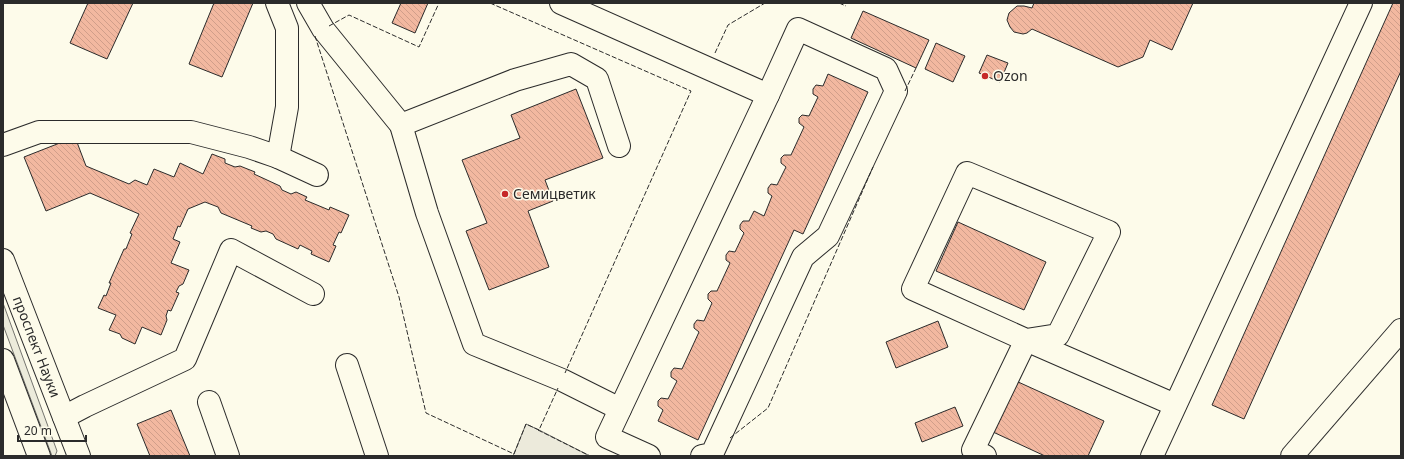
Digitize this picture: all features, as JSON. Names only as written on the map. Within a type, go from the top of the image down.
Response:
[{"type":"main road","points":[[277,3],[287,28],[287,107],[278,157]]},
{"type":"main road","points":[[308,3],[323,29],[401,125],[426,214],[474,344],[562,380],[620,409]]},
{"type":"main road","points":[[561,3],[768,95]]},
{"type":"main road","points":[[1152,456],[1361,3]]},
{"type":"main road","points":[[649,456],[607,437],[798,29],[886,69],[896,91],[828,236],[803,257],[712,454],[702,456]]},
{"type":"main road","points":[[401,125],[515,80],[571,64],[597,79],[619,146]]},
{"type":"main road","points":[[3,145],[39,132],[191,132],[249,147],[278,157],[317,175]]},
{"type":"main road","points":[[1026,340],[1058,335],[1108,232],[967,174],[913,288],[1026,340],[1175,405]]},
{"type":"main road","points":[[64,418],[85,406],[185,359],[231,250],[313,294]]},
{"type":"main road","name":"проспект Науки","points":[[3,260],[79,456]]},
{"type":"main road","points":[[1292,456],[1401,330]]},
{"type":"main road","points":[[985,456],[972,450],[1026,340]]},
{"type":"main road","points":[[3,360],[39,456]]},
{"type":"main road","points":[[347,366],[377,456]]},
{"type":"main road","points":[[209,402],[228,456]]},
{"type":"shaded area","points":[[3,303],[57,451],[55,456],[52,456],[3,325]]},
{"type":"shaded area","points":[[526,424],[539,430],[590,456],[513,456]]},
{"type":"building","points":[[88,3],[133,3],[107,59],[70,43]]},
{"type":"building","points":[[214,3],[253,3],[222,77],[189,64]]},
{"type":"building","points":[[401,3],[428,3],[415,33],[392,23]]},
{"type":"building","points":[[1034,3],[1193,3],[1172,50],[1150,40],[1143,57],[1118,67],[1032,29],[1023,34],[1014,32],[1007,20],[1009,13],[1017,6],[1032,8]]},
{"type":"building","points":[[1393,3],[1401,3],[1401,71],[1244,419],[1212,405]]},
{"type":"building","points":[[863,11],[929,40],[916,68],[851,38]]},
{"type":"building","points":[[936,43],[965,56],[953,82],[925,69]]},
{"type":"building","points":[[987,55],[1008,63],[1000,82],[979,73]]},
{"type":"building","points":[[828,74],[868,92],[803,234],[794,230],[698,440],[658,421],[663,410],[658,406],[658,401],[661,398],[668,399],[677,381],[671,377],[671,372],[674,368],[682,369],[699,332],[694,328],[694,324],[697,320],[704,321],[712,303],[708,299],[708,294],[711,291],[717,291],[730,263],[726,260],[726,255],[729,251],[735,252],[744,233],[740,229],[740,225],[743,221],[749,221],[754,211],[764,216],[772,196],[768,193],[768,188],[771,184],[777,185],[786,167],[781,163],[781,158],[784,155],[791,155],[804,127],[799,123],[799,118],[802,115],[809,116],[818,97],[813,94],[813,89],[816,85],[823,86]]},
{"type":"building","points":[[576,89],[603,158],[545,180],[553,201],[528,211],[549,267],[489,290],[466,231],[487,223],[462,160],[520,138],[511,115]]},
{"type":"building","points":[[75,137],[86,166],[129,184],[135,180],[147,185],[154,169],[174,177],[180,163],[203,174],[212,154],[225,159],[225,163],[235,167],[240,166],[255,172],[254,174],[280,186],[282,190],[291,194],[296,192],[307,197],[305,200],[329,210],[330,207],[349,215],[341,233],[339,232],[333,245],[336,246],[329,262],[311,254],[312,251],[300,245],[298,249],[276,239],[273,234],[266,231],[261,232],[251,228],[252,226],[221,213],[218,207],[205,202],[188,209],[180,227],[178,226],[173,239],[180,242],[171,263],[189,270],[183,284],[179,286],[176,292],[179,293],[171,311],[168,310],[166,316],[167,320],[161,335],[142,327],[135,344],[122,338],[120,334],[109,330],[116,315],[98,308],[104,295],[106,296],[111,283],[109,283],[124,249],[126,249],[132,234],[130,233],[139,214],[90,193],[46,211],[24,157]]},
{"type":"building","points":[[958,222],[1046,262],[1024,310],[936,271]]},
{"type":"building","points":[[938,321],[948,347],[896,368],[886,342]]},
{"type":"building","points":[[1016,381],[1104,421],[1088,456],[1045,456],[993,432]]},
{"type":"building","points":[[955,407],[963,426],[922,442],[915,423]]},
{"type":"building","points":[[171,410],[190,456],[150,456],[137,424]]},
{"type":"fence","points":[[329,26],[349,15],[419,47],[439,3]]},
{"type":"fence","points":[[490,3],[691,91],[565,373]]},
{"type":"fence","points":[[715,53],[728,25],[765,3]]},
{"type":"fence","points":[[839,3],[846,6]]},
{"type":"fence","points":[[315,36],[399,297],[426,413],[514,454],[526,424],[539,430],[558,388]]},
{"type":"fence","points":[[905,91],[916,68]]},
{"type":"fence","points":[[730,438],[768,408],[873,167]]},
{"type":"fence","points":[[538,430],[590,456]]},
{"type":"place","name":"Ozon","points":[[985,76]]},
{"type":"place","name":"Семицветик","points":[[505,194]]}]
